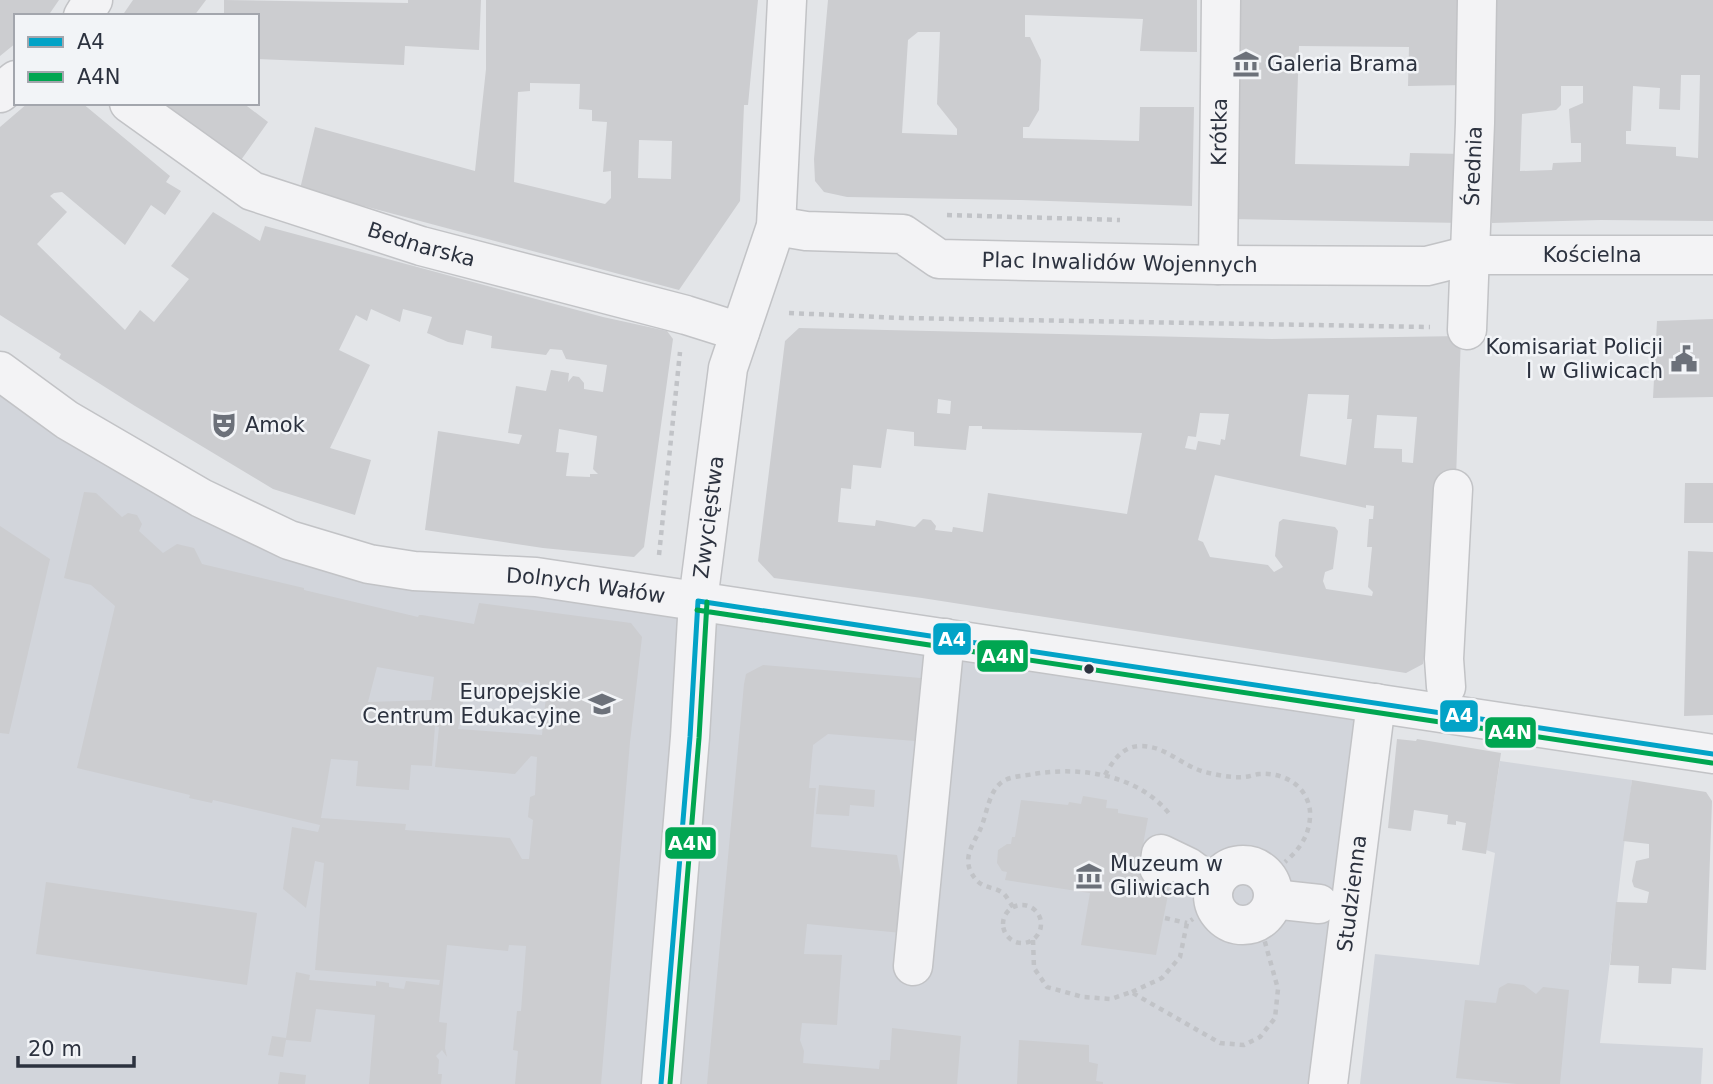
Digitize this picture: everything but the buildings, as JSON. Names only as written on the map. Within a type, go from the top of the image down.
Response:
[{"type":"street","name":"Zwycięstwa","points":[[661,1084],[690,737],[698,601],[728,368],[776,226],[787,0]]},
{"type":"street","name":"Krótka","points":[[1218,265],[1221,0]]},
{"type":"street","name":"Średnia","points":[[1467,330],[1475,123],[1476,0]]},
{"type":"street","points":[[0,93],[14,82]]},
{"type":"street","name":"Bednarska","points":[[131,105],[252,191],[421,246],[686,315],[740,332]]},
{"type":"street","name":"Plac Inwalidów Wojennych","points":[[776,226],[806,231],[903,234],[939,259],[1427,266],[1471,255]]},
{"type":"street","name":"Kościelna","points":[[1471,255],[1713,255]]},
{"type":"street","name":"Dolnych Wałów","points":[[0,371],[67,420],[201,498],[289,540],[380,566],[414,571],[536,577],[1713,754]]},
{"type":"street","points":[[1446,687],[1444,659],[1453,489]]},
{"type":"street","points":[[912,966],[945,638]]},
{"type":"street","name":"Studzienna","points":[[1328,1084],[1376,703]]},
{"type":"street","points":[[1265,897],[1246,926],[1235,925],[1226,921],[1192,890],[1225,870],[1244,865],[1265,897],[1319,904]]},
{"type":"path","points":[[936,215],[1125,220]]},
{"type":"path","points":[[781,315],[795,312],[902,318],[1467,330]]},
{"type":"path","points":[[659,556],[681,346]]},
{"type":"path","points":[[1105,775],[1120,753],[1139,746],[1161,750],[1199,770],[1215,775],[1241,778],[1260,774],[1279,776],[1295,782],[1309,807],[1310,822],[1307,834],[1298,851],[1280,867],[1265,897],[1278,989],[1275,1018],[1260,1037],[1244,1045],[1220,1043],[1131,992]]},
{"type":"path","points":[[1013,907],[1003,892],[983,887],[969,869],[970,847],[981,829],[996,789],[1003,781],[1050,772],[1074,771],[1105,775],[1139,789],[1160,802],[1172,817],[1182,841],[1192,890],[1180,957],[1162,978],[1111,999],[1083,997],[1047,987],[1034,968],[1033,940]]},
{"type":"path","points":[[1165,918],[1192,890]]},
{"type":"path","points":[[1026,905],[1040,917],[1041,929],[1033,940],[1027,943],[1014,942],[1002,928],[1004,915],[1013,907],[1026,905]]},
{"type":"shaded area","points":[[0,378],[333,568],[648,607],[1368,713],[1324,1084],[0,1084]]},
{"type":"shaded area","points":[[1500,761],[1632,780],[1600,1043],[1703,1048],[1701,1084],[1360,1084],[1375,954],[1479,965],[1495,853],[1486,850]]},
{"type":"transit line","name":"A4","points":[[698,601],[1713,754]]},
{"type":"transit line","name":"A4","points":[[661,1084],[690,737],[698,601]]},
{"type":"transit line","name":"A4N","points":[[670,1084],[699,738],[707,602]]},
{"type":"transit line","name":"A4N","points":[[697,610],[1712,763]]},
{"type":"place","name":"Galeria Brama","points":[[1246,64]]},
{"type":"place","name":"Komisariat Policji I w Gliwicach","points":[[1684,359]]},
{"type":"place","name":"Amok","points":[[224,425]]},
{"type":"place","name":"Europejskie Centrum Edukacyjne","points":[[602,704]]},
{"type":"place","name":"Muzeum w Gliwicach","points":[[1089,876]]}]
